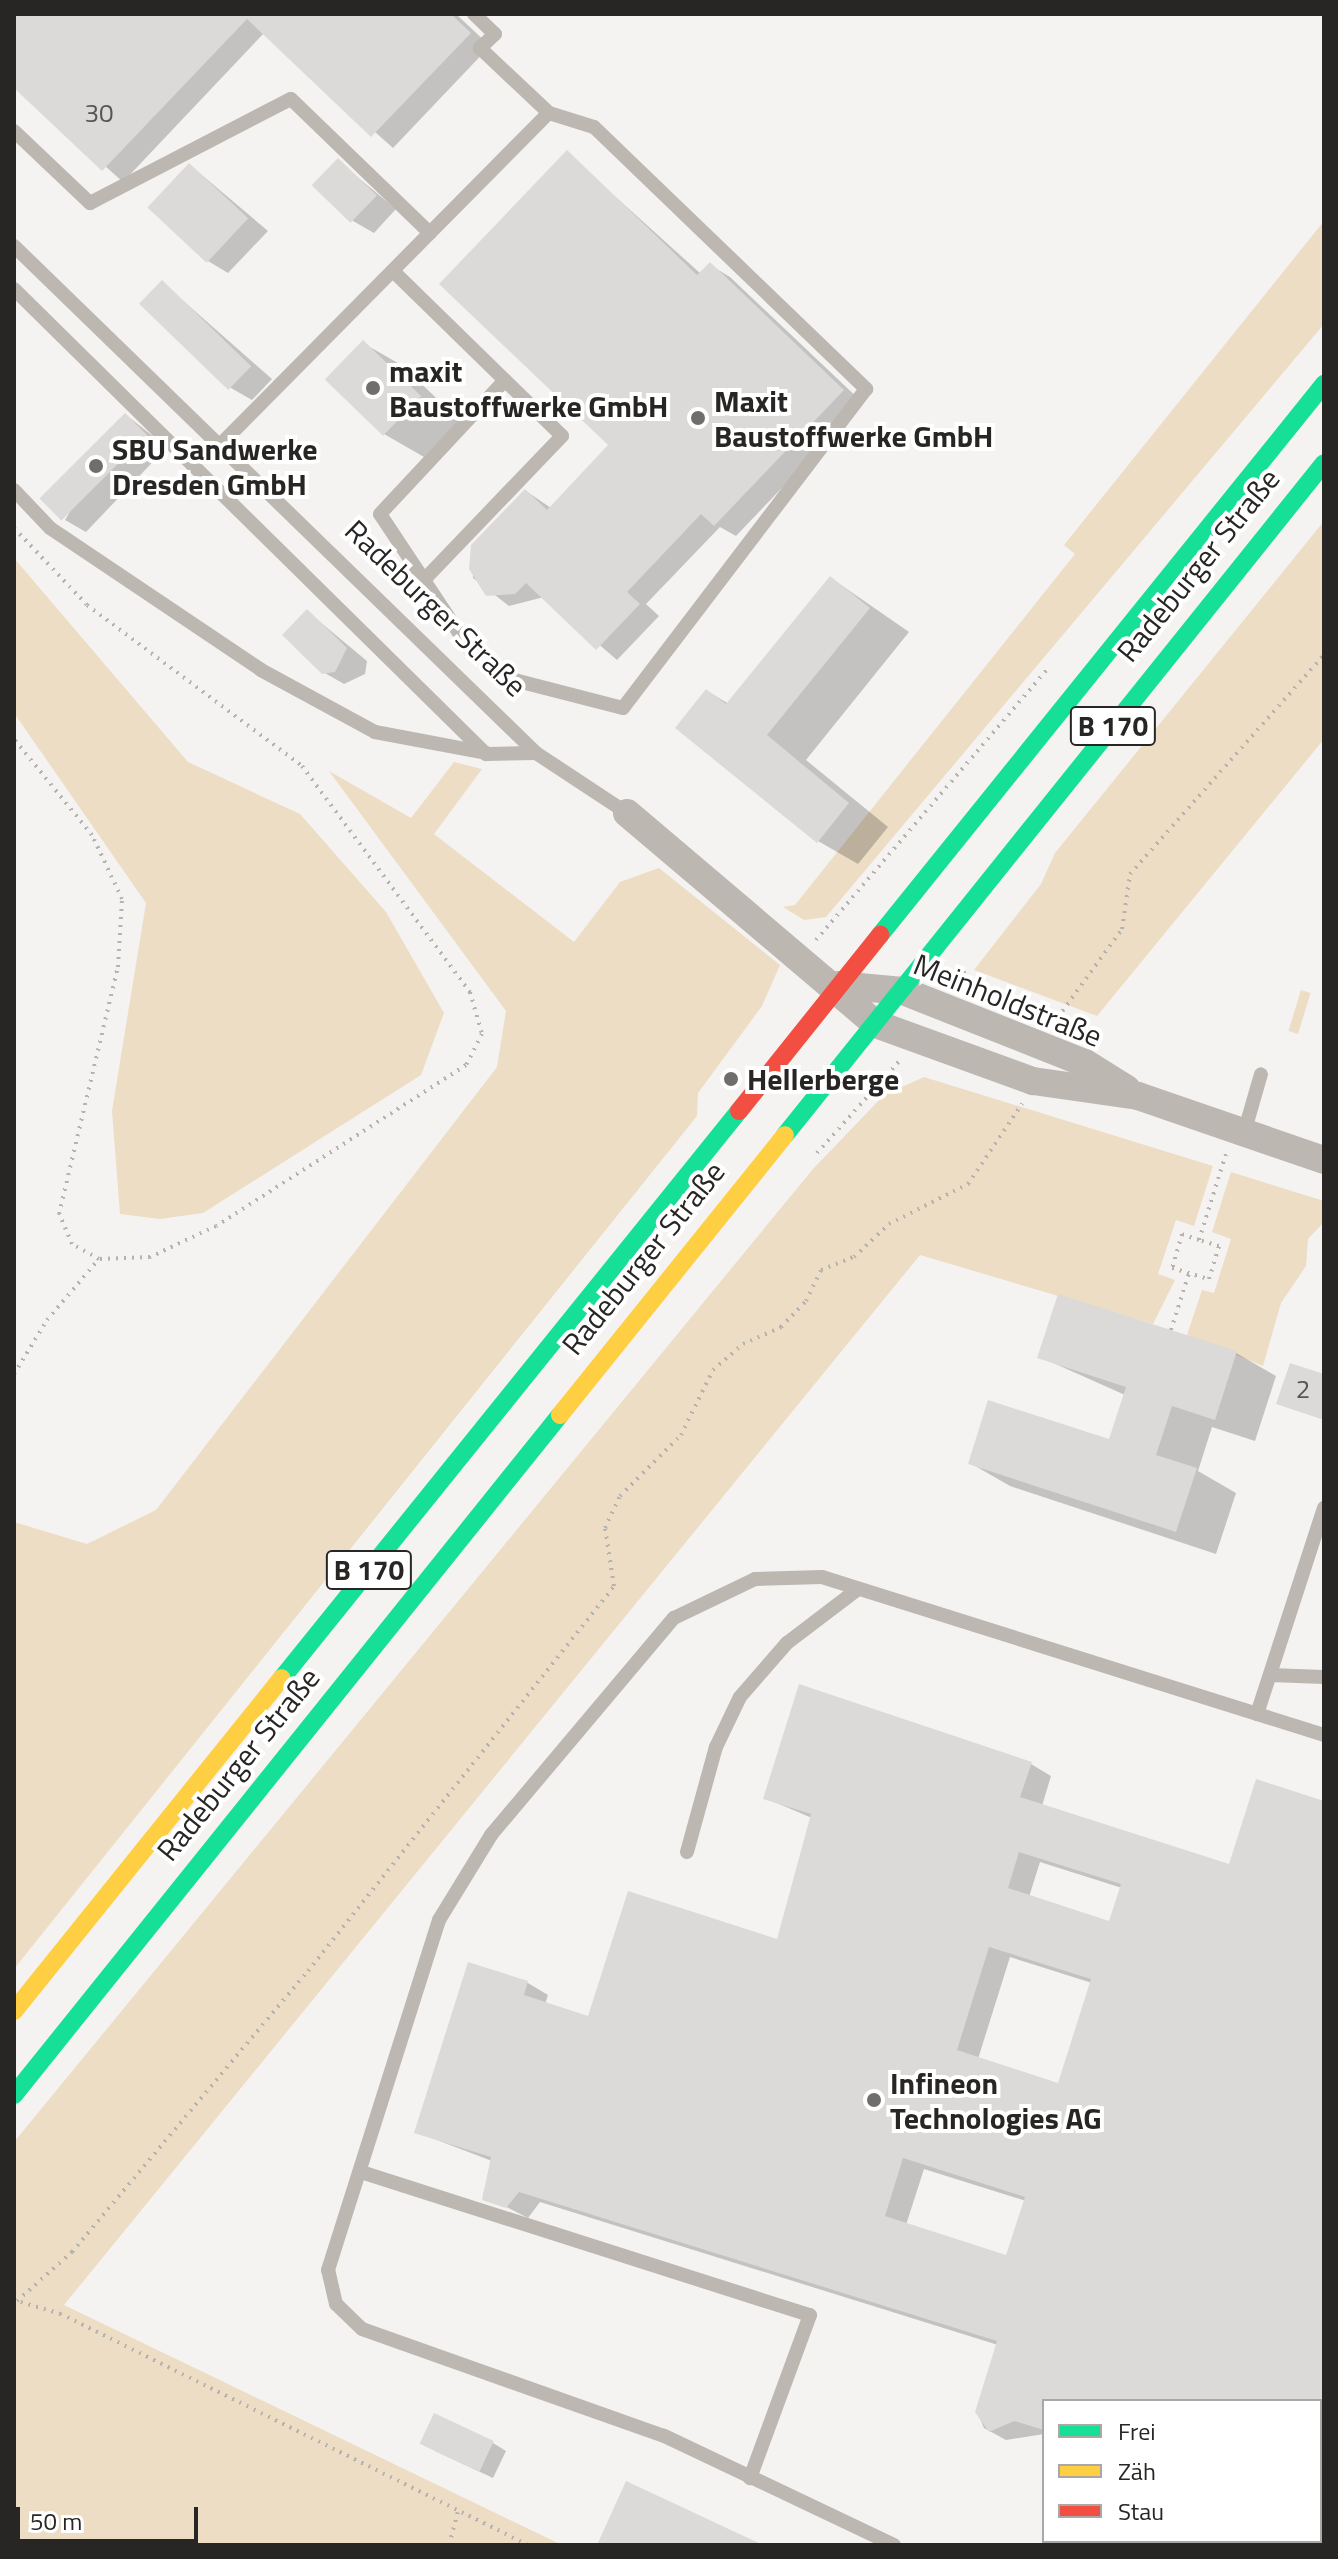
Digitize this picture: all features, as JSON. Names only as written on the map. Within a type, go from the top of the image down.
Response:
[{"type":"main road","name":"Radeburger Straße","points":[[14,2011],[1324,384]]},
{"type":"main road","name":"Radeburger Straße","points":[[14,2095],[1324,463]]},
{"type":"street","name":"Radeburger Straße","points":[[627,813],[838,985]]},
{"type":"street","name":"Meinholdstraße","points":[[838,985],[903,991],[1085,1063],[1138,1096]]},
{"type":"street","name":"Meinholdstraße","points":[[838,985],[876,1024],[1033,1081],[1138,1096],[1324,1160]]},
{"type":"lane","points":[[474,14],[495,34],[480,48],[549,113],[594,127],[866,389],[623,708],[514,680],[471,651],[421,583],[380,514],[505,380]]},
{"type":"lane","points":[[14,131],[90,203],[291,99],[430,233]]},
{"type":"lane","points":[[220,445],[549,113]]},
{"type":"lane","name":"Radeburger Straße","points":[[14,246],[536,753],[627,813]]},
{"type":"lane","points":[[393,271],[562,436],[421,583]]},
{"type":"lane","points":[[14,289],[486,754]]},
{"type":"lane","points":[[14,490],[50,528],[261,670],[375,732],[486,754],[536,753]]},
{"type":"lane","points":[[1239,1131],[1261,1074]]},
{"type":"lane","points":[[1257,1714],[1324,1508]]},
{"type":"lane","points":[[894,2545],[664,2436],[362,2329],[336,2304],[328,2270],[439,1920],[491,1835],[674,1618],[755,1579],[822,1577],[1324,1735]]},
{"type":"lane","points":[[687,1852],[716,1747],[740,1697],[787,1643],[858,1589]]},
{"type":"lane","points":[[1270,1675],[1324,1677]]},
{"type":"lane","points":[[361,2172],[810,2315],[750,2478]]},
{"type":"path","points":[[14,528],[87,605],[302,766],[470,992],[482,1034],[466,1065],[433,1092],[216,1226],[150,1257],[99,1259],[72,1244],[59,1214],[118,967],[122,899],[92,835],[14,739]]},
{"type":"path","points":[[1048,1037],[1059,1010],[1122,929],[1130,874],[1324,655]]},
{"type":"path","points":[[1199,1240],[1239,1131]]},
{"type":"path","points":[[1182,1234],[1199,1240],[1219,1246],[1209,1279],[1172,1268],[1182,1234]]},
{"type":"path","points":[[14,1374],[47,1320],[99,1259]]},
{"type":"path","points":[[1171,1330],[1189,1273]]},
{"type":"path","points":[[449,2545],[458,2512]]},
{"type":"shaded area","points":[[1324,221],[1324,324],[826,917],[804,920],[783,907],[795,905],[1075,554],[1064,545]]},
{"type":"shaded area","points":[[1324,521],[1324,739],[1097,1016],[974,970],[1041,884],[1055,853]]},
{"type":"shaded area","points":[[14,558],[188,762],[300,814],[386,912],[444,1013],[421,1075],[203,1213],[160,1219],[120,1214],[112,1111],[146,903],[14,713]]},
{"type":"shaded area","points":[[454,762],[482,769],[434,834],[574,942],[620,882],[659,868],[780,965],[762,1006],[698,1093],[697,1116],[14,1969],[14,1522],[87,1544],[156,1510],[497,1067],[506,1011],[329,771],[411,818]]},
{"type":"shaded area","points":[[1301,990],[1311,993],[1298,1034],[1288,1031]]},
{"type":"shaded area","points":[[924,1077],[1213,1166],[1194,1226],[1176,1220],[1158,1274],[1175,1280],[1153,1324],[920,1255],[64,2305],[562,2545],[14,2545],[14,2142],[813,1169],[884,1095]]},
{"type":"shaded area","points":[[1231,1172],[1324,1201],[1324,1222],[1308,1239],[1306,1266],[1281,1303],[1263,1366],[1187,1335],[1202,1290],[1214,1293],[1231,1239],[1212,1232]]},
{"type":"building","points":[[14,14],[451,14],[471,33],[371,137],[247,19],[102,171],[14,88]]},
{"type":"building","name":"Maxit Baustoffwerke GmbH","points":[[567,150],[697,275],[710,262],[844,390],[714,526],[701,514],[627,592],[640,604],[596,650],[526,583],[515,594],[486,596],[469,569],[471,545],[525,489],[547,510],[608,445],[439,284]]},
{"type":"building","points":[[338,158],[377,196],[350,223],[312,185]]},
{"type":"building","points":[[189,163],[248,218],[207,263],[147,208]]},
{"type":"building","points":[[162,280],[251,366],[228,390],[139,304]]},
{"type":"building","name":"maxit Baustoffwerke GmbH","points":[[363,340],[421,396],[383,436],[325,380]]},
{"type":"building","name":"SBU Sandwerke Dresden GmbH","points":[[125,413],[147,435],[61,520],[39,499]]},
{"type":"building","points":[[830,576],[870,608],[767,735],[849,803],[817,843],[675,728],[706,689],[726,704]]},
{"type":"building","points":[[307,609],[347,648],[335,672],[322,674],[282,635]]},
{"type":"building","points":[[1058,1294],[1237,1351],[1215,1420],[1172,1406],[1156,1455],[1197,1468],[1176,1532],[968,1464],[988,1400],[1109,1439],[1126,1387],[1037,1358]]},
{"type":"building","points":[[1290,1363],[1324,1374],[1324,1420],[1276,1404]]},
{"type":"building","name":"Infineon Technologies AG","points":[[799,1684],[1032,1762],[1020,1797],[1229,1864],[1256,1779],[1324,1801],[1324,2401],[1042,2399],[1042,2429],[1014,2421],[989,2432],[975,2412],[997,2341],[519,2192],[506,2208],[482,2200],[491,2157],[414,2133],[468,1962],[528,1981],[524,1995],[588,2016],[628,1891],[777,1939],[811,1814],[763,1799]],"holes":[[[1019,1852],[1121,1884],[1109,1921],[1008,1888]],[[989,1947],[1091,1979],[1058,2083],[957,2050]],[[903,2158],[1025,2197],[1006,2255],[885,2216]]]},
{"type":"building","points":[[434,2413],[494,2441],[479,2472],[420,2444]]},
{"type":"building","points":[[626,2481],[763,2545],[597,2545]]},
{"type":"traffic: fast","points":[[880,935],[1324,384]]},
{"type":"traffic: fast","points":[[785,1135],[1324,463]]},
{"type":"traffic: fast","points":[[282,1678],[739,1111]]},
{"type":"traffic: fast","points":[[14,2095],[560,1415]]},
{"type":"traffic: slow","points":[[560,1415],[785,1135]]},
{"type":"traffic: slow","points":[[14,2011],[282,1678]]},
{"type":"traffic: jam","points":[[739,1111],[880,935]]},
{"type":"place","name":"maxit Baustoffwerke GmbH","points":[[373,388]]},
{"type":"place","name":"Maxit Baustoffwerke GmbH","points":[[698,418]]},
{"type":"place","name":"SBU Sandwerke Dresden GmbH","points":[[96,466]]},
{"type":"place","name":"Hellerberge","points":[[731,1079]]},
{"type":"place","name":"Infineon Technologies AG","points":[[874,2100]]}]
